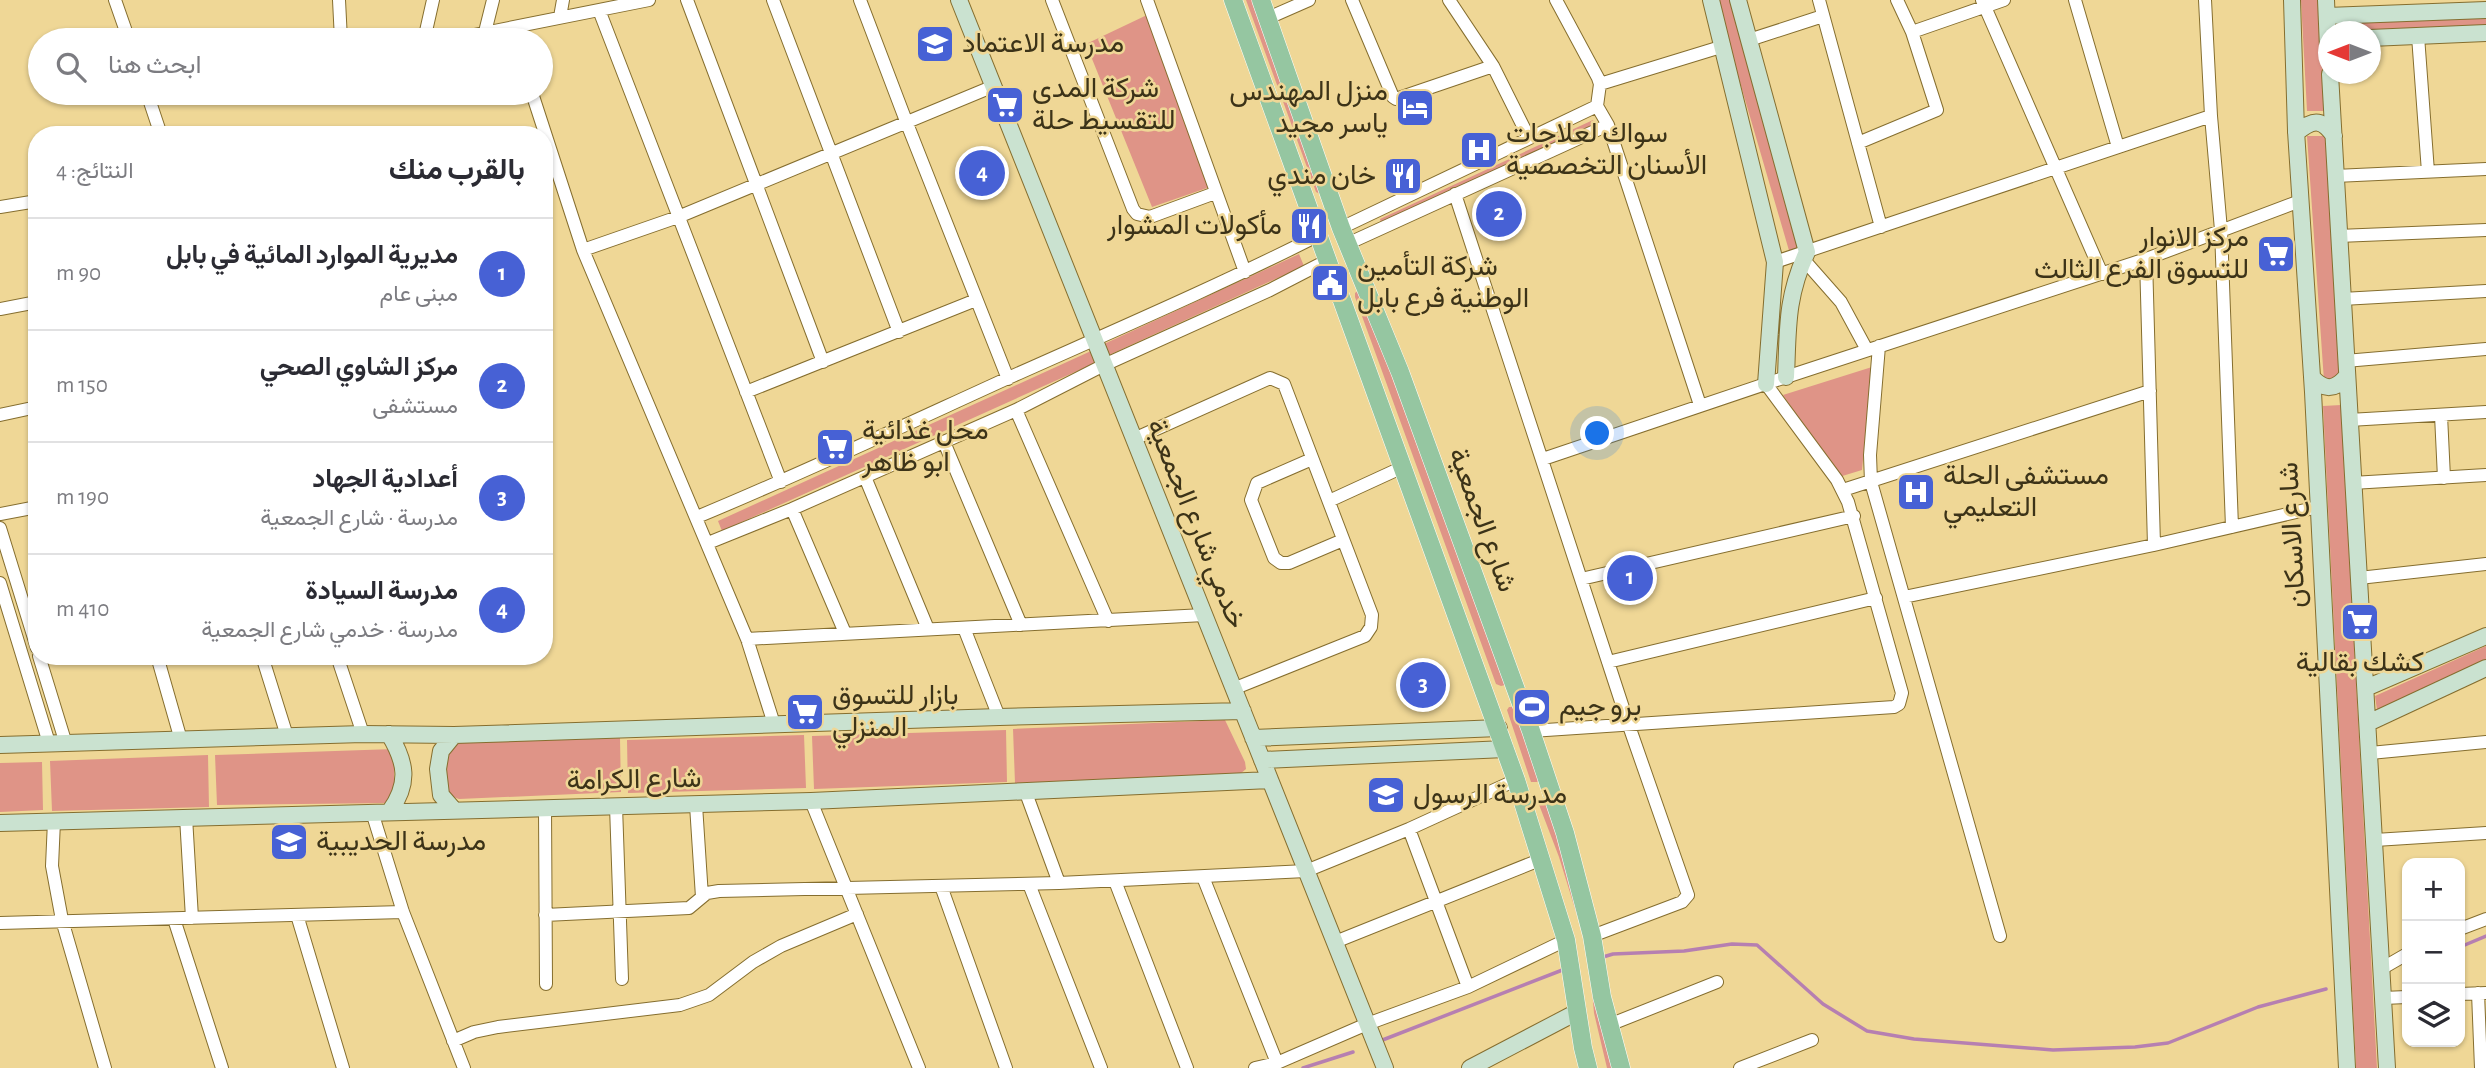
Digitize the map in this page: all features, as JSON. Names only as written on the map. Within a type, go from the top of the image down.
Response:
[{"type":"main road","name":"شارع الجمعية","points":[[1233,0],[1403,467],[1490,728],[1505,749],[1516,780],[1566,940],[1588,1068]]},
{"type":"main road","name":"شارع الجمعية","points":[[1261,0],[1344,236],[1400,372],[1531,731],[1565,833],[1592,936],[1609,1025],[1621,1068]]},
{"type":"main road","points":[[1335,279],[1349,282],[1357,268]]},
{"type":"main road","points":[[1342,298],[1350,288],[1365,286]]},
{"type":"main road","points":[[1373,384],[1389,383],[1400,372]]},
{"type":"main road","points":[[1391,437],[1403,426],[1420,426]]},
{"type":"street","points":[[115,0],[125,28]]},
{"type":"street","points":[[339,0],[340,28]]},
{"type":"street","points":[[427,28],[433,0]]},
{"type":"street","points":[[486,28],[493,0]]},
{"type":"street","points":[[560,18],[563,0]]},
{"type":"street","points":[[506,28],[599,10],[624,2],[649,0]]},
{"type":"street","points":[[687,0],[823,362]]},
{"type":"street","points":[[773,0],[899,332]]},
{"type":"street","points":[[860,0],[1008,379]]},
{"type":"street","points":[[1052,0],[1137,214],[1150,217],[1215,193]]},
{"type":"street","points":[[1147,0],[1245,272]]},
{"type":"street","points":[[1268,18],[1309,0]]},
{"type":"street","points":[[1352,0],[1396,99],[1493,66]]},
{"type":"street","points":[[1449,0],[1493,66],[1529,138]]},
{"type":"street","points":[[1556,0],[1600,84],[1597,106],[1608,125],[1700,405]]},
{"type":"street","points":[[1531,731],[1897,706],[1901,701],[1902,693],[1854,516],[1843,490],[1766,384],[1775,262],[1711,0]]},
{"type":"street","points":[[1738,0],[1805,256],[1873,348],[1871,482],[2000,936]]},
{"type":"street","points":[[1819,0],[1881,227]]},
{"type":"street","points":[[1858,143],[1937,110],[1912,32],[1897,0]]},
{"type":"street","points":[[1912,32],[1983,4],[2004,0]]},
{"type":"street","points":[[2075,0],[2118,147]]},
{"type":"street","points":[[2205,0],[2221,230],[2232,527]]},
{"type":"street","name":"شارع الاسكان","points":[[2292,0],[2296,134],[2312,377],[2347,1068]]},
{"type":"street","name":"خدمي شارع الجمعية","points":[[963,1],[1104,365],[1385,1068]]},
{"type":"street","points":[[1983,4],[2102,274]]},
{"type":"street","points":[[2326,8],[2486,9]]},
{"type":"street","points":[[599,10],[781,482]]},
{"type":"street","points":[[1749,40],[1823,16]]},
{"type":"street","points":[[2381,38],[2486,33]]},
{"type":"street","points":[[2418,36],[2428,172]]},
{"type":"street","points":[[1600,84],[1724,46]]},
{"type":"street","points":[[2331,84],[2386,1068]]},
{"type":"street","points":[[583,250],[677,217],[994,86]]},
{"type":"street","points":[[151,105],[158,126]]},
{"type":"street","points":[[536,105],[543,126]]},
{"type":"street","points":[[1344,236],[1529,138],[1597,106]]},
{"type":"street","points":[[1775,262],[1805,256],[1881,227],[2211,116]]},
{"type":"street","points":[[2296,134],[2308,124],[2318,122],[2325,125],[2334,136]]},
{"type":"street","points":[[1344,236],[1455,194],[1608,125]]},
{"type":"street","points":[[553,158],[583,250],[747,639],[774,724]]},
{"type":"street","points":[[2335,176],[2486,169]]},
{"type":"street","points":[[1455,194],[1628,723],[1688,895],[1682,902],[1592,936]]},
{"type":"street","points":[[1543,459],[2146,260],[2300,201]]},
{"type":"street","points":[[0,206],[28,202]]},
{"type":"street","points":[[2338,236],[2486,230]]},
{"type":"street","points":[[697,517],[1095,341],[1319,235]]},
{"type":"street","points":[[1786,377],[1789,310],[1794,280],[1805,256]]},
{"type":"street","points":[[708,543],[1016,410],[1104,365],[1270,290],[1328,260]]},
{"type":"street","points":[[2146,260],[2154,545]]},
{"type":"street","points":[[2342,299],[2486,291]]},
{"type":"street","points":[[746,393],[976,300]]},
{"type":"street","points":[[0,309],[28,304]]},
{"type":"street","points":[[2346,369],[2486,349]]},
{"type":"street","points":[[2312,377],[2320,386],[2338,386],[2346,369]]},
{"type":"street","points":[[1134,439],[1270,378],[1283,384],[1372,615],[1371,627],[1365,636],[1233,689]]},
{"type":"street","points":[[1843,490],[2150,391]]},
{"type":"street","points":[[0,415],[28,409]]},
{"type":"street","points":[[1016,410],[1108,621]]},
{"type":"street","points":[[2349,420],[2486,412]]},
{"type":"street","points":[[2441,415],[2444,478]]},
{"type":"street","points":[[944,442],[1021,625]]},
{"type":"street","points":[[1312,459],[1257,483],[1251,500],[1274,558],[1281,562],[1289,563],[1343,540]]},
{"type":"street","points":[[1328,501],[1403,467]]},
{"type":"street","points":[[2352,482],[2486,475]]},
{"type":"street","points":[[865,477],[928,629]]},
{"type":"street","points":[[1904,597],[2154,545],[2318,507]]},
{"type":"street","points":[[0,514],[28,509]]},
{"type":"street","points":[[792,509],[845,633]]},
{"type":"street","points":[[1581,579],[1854,516]]},
{"type":"street","points":[[0,528],[28,619]]},
{"type":"street","points":[[2359,578],[2486,564]]},
{"type":"street","points":[[0,583],[49,743]]},
{"type":"street","points":[[1608,662],[1876,598]]},
{"type":"street","points":[[747,639],[1204,615]]},
{"type":"street","points":[[964,628],[999,717]]},
{"type":"street","points":[[2366,688],[2486,636]]},
{"type":"street","points":[[42,665],[66,744]]},
{"type":"street","points":[[159,665],[181,740]]},
{"type":"street","points":[[265,665],[286,736]]},
{"type":"street","points":[[340,665],[363,734]]},
{"type":"street","points":[[2368,723],[2486,668]]},
{"type":"street","name":"شارع الكرامة","points":[[0,745],[363,734],[454,735],[1242,711]]},
{"type":"street","points":[[1253,738],[1490,728],[1497,739],[1492,747],[1484,749]]},
{"type":"street","points":[[389,734],[402,756],[404,776],[402,795],[390,811]]},
{"type":"street","points":[[454,735],[440,751],[439,769],[440,795],[454,810]]},
{"type":"street","points":[[2370,753],[2486,742]]},
{"type":"street","points":[[1262,761],[1505,749]]},
{"type":"street","name":"شارع الكرامة","points":[[0,823],[811,801],[1270,780]]},
{"type":"street","points":[[545,915],[689,908],[702,897],[719,891],[1059,883],[1306,871],[1516,780]]},
{"type":"street","points":[[1026,793],[1059,883]]},
{"type":"street","points":[[811,801],[919,1068]]},
{"type":"street","points":[[696,804],[702,897]]},
{"type":"street","points":[[616,806],[622,979]]},
{"type":"street","points":[[545,808],[546,985]]},
{"type":"street","points":[[372,812],[403,912],[464,1068]]},
{"type":"street","points":[[186,817],[192,918]]},
{"type":"street","points":[[54,821],[52,866],[62,920],[105,1068]]},
{"type":"street","points":[[1409,828],[1468,987]]},
{"type":"street","points":[[2375,840],[2486,833]]},
{"type":"street","points":[[1335,943],[1542,859]]},
{"type":"street","points":[[1203,877],[1277,1063]]},
{"type":"street","points":[[1115,881],[1187,1068]]},
{"type":"street","points":[[1029,884],[1101,1068]]},
{"type":"street","points":[[941,886],[1006,1068]]},
{"type":"street","points":[[0,923],[403,912]]},
{"type":"street","points":[[453,1041],[474,1032],[498,1027],[680,1005],[709,995],[753,961],[781,946],[857,914]]},
{"type":"street","points":[[297,915],[343,1068]]},
{"type":"street","points":[[174,919],[222,1068]]},
{"type":"street","points":[[2465,927],[2486,919]]},
{"type":"street","points":[[1255,1068],[1277,1063],[1367,1024],[1468,987],[1566,940]]},
{"type":"street","points":[[2381,969],[2402,957]]},
{"type":"street","points":[[1609,1025],[1717,982]]},
{"type":"street","points":[[2481,1068],[2482,993]]},
{"type":"street","points":[[2383,998],[2402,997]]},
{"type":"street","points":[[1470,1068],[1577,1012]]},
{"type":"street","points":[[1740,1068],[1812,1040]]},
{"type":"shaded area","points":[[1246,0],[1258,0],[1324,193],[1316,192]]},
{"type":"shaded area","points":[[1716,0],[1730,0],[1802,249],[1790,254]]},
{"type":"shaded area","points":[[2301,0],[2319,0],[2318,84],[2324,84],[2325,111],[2307,111]]},
{"type":"shaded area","points":[[1147,15],[1210,187],[1152,207],[1086,44]]},
{"type":"shaded area","points":[[2486,17],[2486,26],[2381,30],[2381,21]]},
{"type":"shaded area","points":[[1593,120],[1597,129],[1383,229],[1380,219]]},
{"type":"shaded area","points":[[2307,136],[2327,136],[2340,380],[2324,381]]},
{"type":"shaded area","points":[[1299,254],[1304,266],[1109,355],[1104,344]]},
{"type":"shaded area","points":[[1361,289],[1505,685],[1496,684],[1355,297],[1355,293]]},
{"type":"shaded area","points":[[1091,351],[1095,363],[722,531],[718,521]]},
{"type":"shaded area","points":[[1872,367],[1862,470],[1839,477],[1783,395]]},
{"type":"shaded area","points":[[2341,405],[2377,1068],[2356,1068],[2323,406]]},
{"type":"shaded area","points":[[2486,646],[2486,660],[2377,710],[2375,696]]},
{"type":"shaded area","points":[[1509,707],[1516,707],[1541,778],[1537,782],[1531,782],[1507,710]]},
{"type":"shaded area","points":[[1225,720],[1245,762],[1246,769],[1240,774],[1015,783],[1013,729]]},
{"type":"shaded area","points":[[1006,730],[1007,782],[814,789],[812,736]]},
{"type":"shaded area","points":[[804,735],[806,788],[628,793],[627,740]]},
{"type":"shaded area","points":[[620,738],[621,792],[459,799],[448,795],[446,755],[451,745]]},
{"type":"shaded area","points":[[394,749],[394,803],[217,805],[215,755]]},
{"type":"shaded area","points":[[208,755],[209,807],[52,811],[50,761]]},
{"type":"shaded area","points":[[42,762],[43,810],[0,812],[0,763]]},
{"type":"shaded area","points":[[1540,798],[1547,801],[1569,865],[1616,1068],[1607,1068],[1594,1013],[1589,954],[1559,857],[1538,802]]},
{"type":"waterway","points":[[2465,945],[2486,936]]},
{"type":"waterway","points":[[1603,957],[1613,954],[1684,951],[1732,944],[1757,945],[1823,1004],[1867,1031],[1914,1039],[2053,1050],[2168,1043],[2258,1007],[2326,989]]},
{"type":"waterway","points":[[1380,1041],[1565,969]]},
{"type":"waterway","points":[[1303,1068],[1353,1052]]},
{"type":"place","name":"مدرسة الاعتماد","points":[[935,44]]},
{"type":"place","name":"شركة المدى للتقسيط حلة","points":[[1005,105]]},
{"type":"place","name":"منزل المهندس ياسر مجيد","points":[[1415,108]]},
{"type":"place","name":"سواك لعلاجات الأسنان التخصصية","points":[[1479,150]]},
{"type":"place","name":"مدرسة السيادة","points":[[982,173]]},
{"type":"place","name":"خان مندي","points":[[1403,176]]},
{"type":"place","name":"مركز الشاوي الصحي","points":[[1499,214]]},
{"type":"place","name":"مأكولات المشوار","points":[[1309,226]]},
{"type":"place","name":"مركز الانوار للتسوق الفرع الثالث","points":[[2276,254]]},
{"type":"place","name":"شركة التأمين الوطنية فرع بابل","points":[[1330,283]]},
{"type":"place","name":"محل غذائية ابو ظاهر","points":[[835,447]]},
{"type":"place","name":"مستشفى الحلة التعليمي","points":[[1916,492]]},
{"type":"place","name":"مديرية الموارد المائية في بابل","points":[[1630,578]]},
{"type":"place","name":"كشك بقالية","points":[[2360,622]]},
{"type":"place","name":"أعدادية الجهاد","points":[[1423,685]]},
{"type":"place","name":"برو جيم","points":[[1532,707]]},
{"type":"place","name":"بازار للتسوق المنزلي","points":[[805,712]]},
{"type":"place","name":"مدرسة الرسول","points":[[1386,795]]},
{"type":"place","name":"مدرسة الحديبية","points":[[289,842]]}]
